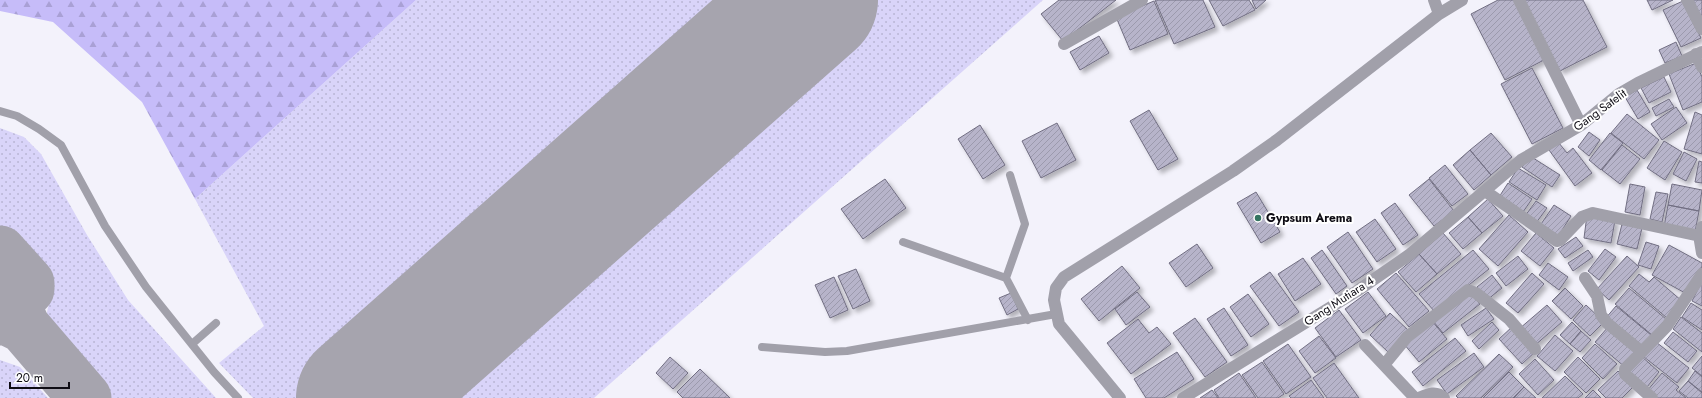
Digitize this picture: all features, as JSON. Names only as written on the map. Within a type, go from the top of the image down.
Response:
[{"type":"street","points":[[1064,44],[1142,0]]},
{"type":"street","points":[[1434,0],[1439,14]]},
{"type":"street","points":[[1120,398],[1060,324],[1056,314],[1054,300],[1056,288],[1064,277],[1233,171],[1277,140],[1439,14],[1462,0]]},
{"type":"street","points":[[1519,0],[1581,125]]},
{"type":"street","points":[[1687,0],[1702,29]]},
{"type":"street","points":[[1699,53],[1702,67]]},
{"type":"street","name":"Gang Satelit","points":[[1485,191],[1521,160],[1581,125],[1618,94],[1699,53]]},
{"type":"street","points":[[1485,191],[1557,241],[1560,240],[1582,216],[1593,213],[1701,231],[1700,247],[1702,252]]},
{"type":"street","name":"Gang Mutiara 4","points":[[1183,398],[1357,291],[1409,255],[1485,191]]},
{"type":"street","points":[[1652,398],[1625,374],[1624,371],[1667,326],[1702,274]]},
{"type":"street","points":[[1585,278],[1598,296],[1601,315],[1604,319],[1642,352]]},
{"type":"street","points":[[1384,365],[1408,337],[1468,290],[1476,293],[1509,319],[1535,349]]},
{"type":"street","points":[[1365,345],[1416,398]]},
{"type":"street","points":[[1419,398],[1432,393],[1444,398]]},
{"type":"lane","points":[[0,111],[17,116],[39,129],[61,145],[104,226],[146,287],[238,398]]},
{"type":"lane","points":[[1006,278],[1025,224],[1010,175]]},
{"type":"lane","points":[[903,242],[1006,278],[1028,320]]},
{"type":"lane","points":[[762,347],[825,352],[847,351],[1056,314]]},
{"type":"lane","points":[[192,344],[216,323]]},
{"type":"shaded area","points":[[416,0],[760,0],[310,398],[253,398],[219,363],[264,326],[195,199]]},
{"type":"shaded area","points":[[863,0],[1043,0],[594,398],[413,398]]},
{"type":"shaded area","points":[[0,128],[24,137],[41,154],[87,235],[128,300],[216,398],[100,398],[63,357],[51,339],[46,322],[51,295],[0,237]]},
{"type":"shaded area","points":[[0,360],[20,367],[48,398],[0,398]]},
{"type":"green space","points":[[0,0],[416,0],[195,199],[142,102],[53,22],[0,11]]},
{"type":"building","points":[[1059,0],[1116,0],[1063,41],[1041,14]]},
{"type":"building","points":[[1155,0],[1203,0],[1215,27],[1174,44]]},
{"type":"building","points":[[1209,0],[1249,0],[1255,10],[1223,26]]},
{"type":"building","points":[[1252,0],[1266,0],[1256,9]]},
{"type":"building","points":[[1498,0],[1514,0],[1544,60],[1505,80],[1471,14]]},
{"type":"building","points":[[1524,0],[1583,0],[1607,47],[1560,71]]},
{"type":"building","points":[[1647,0],[1673,0],[1652,10]]},
{"type":"building","points":[[1693,0],[1702,0],[1702,20]]},
{"type":"building","points":[[1154,1],[1168,34],[1130,50],[1116,17]]},
{"type":"building","points":[[1683,1],[1701,38],[1681,47],[1663,10]]},
{"type":"building","points":[[1099,36],[1109,53],[1080,70],[1070,52]]},
{"type":"building","points":[[1676,42],[1682,56],[1665,63],[1659,50]]},
{"type":"building","points":[[1696,63],[1702,77],[1702,102],[1683,110],[1669,74]]},
{"type":"building","points":[[1532,68],[1563,128],[1532,144],[1501,84]]},
{"type":"building","points":[[1664,77],[1671,92],[1649,103],[1641,88]]},
{"type":"building","points":[[1637,90],[1650,112],[1638,119],[1625,97]]},
{"type":"building","points":[[1669,99],[1674,107],[1656,116],[1652,108]]},
{"type":"building","points":[[1676,107],[1687,123],[1662,140],[1651,124]]},
{"type":"building","points":[[1149,110],[1178,159],[1158,170],[1130,121]]},
{"type":"building","points":[[1695,112],[1702,115],[1702,154],[1684,149]]},
{"type":"building","points":[[1627,114],[1659,140],[1644,159],[1611,133]]},
{"type":"building","points":[[1057,123],[1076,160],[1041,178],[1022,141]]},
{"type":"building","points":[[980,125],[1005,165],[983,179],[958,139]]},
{"type":"building","points":[[1589,132],[1600,140],[1589,156],[1578,147]]},
{"type":"building","points":[[1491,133],[1512,157],[1491,175],[1470,150]]},
{"type":"building","points":[[1610,133],[1623,143],[1601,170],[1589,160]]},
{"type":"building","points":[[1664,141],[1682,152],[1665,180],[1647,168]]},
{"type":"building","points":[[1559,143],[1567,153],[1573,148],[1592,173],[1575,186],[1549,150]]},
{"type":"building","points":[[1622,145],[1640,159],[1620,184],[1602,170]]},
{"type":"building","points":[[1470,150],[1491,175],[1474,190],[1453,165]]},
{"type":"building","points":[[1684,152],[1697,159],[1686,181],[1673,174]]},
{"type":"building","points":[[1530,156],[1560,175],[1552,187],[1522,167]]},
{"type":"building","points":[[1699,161],[1702,162],[1702,183],[1695,182]]},
{"type":"building","points":[[1445,165],[1468,194],[1452,206],[1429,178]]},
{"type":"building","points":[[1518,168],[1546,185],[1537,200],[1509,182]]},
{"type":"building","points":[[885,179],[906,208],[863,239],[841,209]]},
{"type":"building","points":[[1429,179],[1454,211],[1434,226],[1409,195]]},
{"type":"building","points":[[1508,183],[1532,199],[1523,212],[1499,197]]},
{"type":"building","points":[[1630,184],[1645,187],[1640,215],[1625,212]]},
{"type":"building","points":[[1672,184],[1702,190],[1699,211],[1668,205]]},
{"type":"building","name":"Gypsum Arema","points":[[1256,192],[1280,232],[1261,243],[1237,203]]},
{"type":"building","points":[[1656,192],[1668,194],[1662,222],[1650,219]]},
{"type":"building","points":[[1488,199],[1503,216],[1482,233],[1468,217]]},
{"type":"building","points":[[1536,201],[1547,208],[1536,223],[1525,216]]},
{"type":"building","points":[[1395,203],[1418,235],[1403,245],[1381,213]]},
{"type":"building","points":[[1554,205],[1571,216],[1557,238],[1539,227]]},
{"type":"building","points":[[1668,205],[1699,211],[1695,232],[1664,227]]},
{"type":"building","points":[[1509,215],[1528,232],[1498,266],[1479,249]]},
{"type":"building","points":[[1587,215],[1615,220],[1611,243],[1584,238]]},
{"type":"building","points":[[1468,217],[1482,233],[1463,249],[1449,233]]},
{"type":"building","points":[[1375,219],[1396,249],[1377,262],[1356,232]]},
{"type":"building","points":[[1622,224],[1642,228],[1637,249],[1617,244]]},
{"type":"building","points":[[1348,232],[1373,269],[1352,283],[1327,247]]},
{"type":"building","points":[[1443,233],[1461,254],[1437,274],[1419,254]]},
{"type":"building","points":[[1536,233],[1554,248],[1540,266],[1521,251]]},
{"type":"building","points":[[1576,237],[1583,246],[1565,258],[1558,249]]},
{"type":"building","points":[[1646,242],[1659,246],[1651,269],[1638,265]]},
{"type":"building","points":[[1197,244],[1213,268],[1186,287],[1169,263]]},
{"type":"building","points":[[1669,245],[1702,263],[1702,267],[1687,294],[1652,275]]},
{"type":"building","points":[[1605,249],[1616,257],[1599,280],[1588,271]]},
{"type":"building","points":[[1322,250],[1347,286],[1336,294],[1311,258]]},
{"type":"building","points":[[1473,250],[1489,269],[1435,312],[1419,294]]},
{"type":"building","points":[[1588,250],[1593,257],[1573,271],[1568,263]]},
{"type":"building","points":[[1419,254],[1437,274],[1416,292],[1398,272]]},
{"type":"building","points":[[1518,256],[1528,269],[1506,286],[1496,273]]},
{"type":"building","points":[[1627,256],[1639,267],[1609,300],[1597,289]]},
{"type":"building","points":[[1303,258],[1321,284],[1295,301],[1278,274]]},
{"type":"building","points":[[1548,263],[1568,277],[1559,290],[1539,275]]},
{"type":"building","points":[[1122,266],[1140,288],[1099,321],[1081,299]]},
{"type":"building","points":[[856,269],[870,301],[853,309],[838,276]]},
{"type":"building","points":[[1270,272],[1299,312],[1279,326],[1250,286]]},
{"type":"building","points":[[1396,273],[1429,311],[1409,327],[1377,289]]},
{"type":"building","points":[[1532,273],[1544,284],[1518,313],[1506,303]]},
{"type":"building","points":[[1639,274],[1649,282],[1654,277],[1682,301],[1667,318],[1629,286]]},
{"type":"building","points":[[1492,275],[1502,288],[1487,300],[1477,287]]},
{"type":"building","points":[[834,277],[848,310],[830,318],[815,285]]},
{"type":"building","points":[[1702,281],[1702,306],[1692,301]]},
{"type":"building","points":[[1565,288],[1583,306],[1571,319],[1552,301]]},
{"type":"building","points":[[1629,288],[1666,319],[1652,335],[1615,304]]},
{"type":"building","points":[[1469,291],[1480,304],[1443,333],[1433,321]]},
{"type":"building","points":[[1137,292],[1150,307],[1126,325],[1115,309]]},
{"type":"building","points":[[1368,292],[1386,316],[1363,333],[1345,309]]},
{"type":"building","points":[[1011,293],[1018,309],[1007,315],[999,298]]},
{"type":"building","points":[[1248,294],[1269,324],[1251,337],[1230,307]]},
{"type":"building","points":[[1691,303],[1702,310],[1702,330],[1682,317]]},
{"type":"building","points":[[1547,305],[1562,322],[1534,346],[1519,329]]},
{"type":"building","points":[[1586,305],[1604,322],[1590,336],[1573,320]]},
{"type":"building","points":[[1616,306],[1651,335],[1640,348],[1605,319]]},
{"type":"building","points":[[1224,308],[1248,345],[1231,356],[1207,319]]},
{"type":"building","points":[[1486,308],[1494,319],[1468,336],[1461,325]]},
{"type":"building","points":[[1339,310],[1361,340],[1336,357],[1315,328]]},
{"type":"building","points":[[1390,313],[1409,331],[1388,352],[1370,335]]},
{"type":"building","points":[[1681,317],[1702,333],[1702,352],[1673,329]]},
{"type":"building","points":[[1195,318],[1227,362],[1205,377],[1173,333]]},
{"type":"building","points":[[1138,319],[1149,333],[1157,327],[1171,344],[1131,374],[1107,343]]},
{"type":"building","points":[[1432,321],[1447,339],[1419,362],[1404,344]]},
{"type":"building","points":[[1492,322],[1499,330],[1479,349],[1472,341]]},
{"type":"building","points":[[1572,322],[1581,331],[1570,344],[1560,335]]},
{"type":"building","points":[[1513,326],[1536,351],[1522,364],[1499,339]]},
{"type":"building","points":[[1608,327],[1638,351],[1625,367],[1595,342]]},
{"type":"building","points":[[1581,331],[1591,340],[1580,352],[1570,344]]},
{"type":"building","points":[[1673,332],[1697,351],[1688,362],[1664,343]]},
{"type":"building","points":[[1555,335],[1573,351],[1555,371],[1537,356]]},
{"type":"building","points":[[1319,336],[1336,358],[1315,373],[1299,351]]},
{"type":"building","points":[[1455,338],[1466,351],[1423,386],[1412,372]]},
{"type":"building","points":[[1656,342],[1689,368],[1677,383],[1644,357]]},
{"type":"building","points":[[1288,344],[1311,377],[1286,394],[1263,361]]},
{"type":"building","points":[[1595,344],[1617,364],[1603,379],[1582,358]]},
{"type":"building","points":[[1177,352],[1194,379],[1164,398],[1146,398],[1134,379]]},
{"type":"building","points":[[1474,353],[1484,367],[1447,394],[1437,380]]},
{"type":"building","points":[[1499,354],[1513,367],[1481,398],[1458,398],[1456,396]]},
{"type":"building","points":[[1640,355],[1659,372],[1647,387],[1627,370]]},
{"type":"building","points":[[1702,356],[1702,376],[1692,368]]},
{"type":"building","points":[[670,357],[688,373],[673,389],[656,373]]},
{"type":"building","points":[[1578,357],[1600,379],[1586,393],[1564,372]]},
{"type":"building","points":[[1535,359],[1554,380],[1538,395],[1519,374]]},
{"type":"building","points":[[1262,362],[1284,394],[1278,398],[1258,398],[1242,375]]},
{"type":"building","points":[[1334,363],[1359,398],[1327,398],[1313,378]]},
{"type":"building","points":[[700,369],[730,398],[683,398],[677,392]]},
{"type":"building","points":[[1618,371],[1633,387],[1622,398],[1606,398],[1598,390]]},
{"type":"building","points":[[1695,371],[1702,377],[1702,392],[1688,381]]},
{"type":"building","points":[[1509,372],[1524,387],[1513,398],[1483,398]]},
{"type":"building","points":[[1239,373],[1256,398],[1219,398],[1214,390]]},
{"type":"building","points":[[1662,373],[1679,387],[1676,390],[1686,398],[1656,398],[1647,391]]},
{"type":"building","points":[[1565,376],[1583,394],[1578,398],[1542,398]]},
{"type":"building","points":[[1311,380],[1324,398],[1291,398],[1289,396]]},
{"type":"building","points":[[1688,381],[1702,393],[1702,398],[1688,398],[1679,391]]},
{"type":"building","points":[[1524,387],[1536,398],[1514,398]]},
{"type":"building","points":[[1212,390],[1218,398],[1200,398]]},
{"type":"building","points":[[1593,390],[1601,398],[1585,398]]},
{"type":"taxiway","points":[[0,252],[28,283],[28,289],[16,301],[17,311],[24,327]]},
{"type":"taxiway","points":[[0,319],[6,318],[24,327],[85,398]]},
{"type":"runway","points":[[362,398],[812,0]]},
{"type":"place","name":"Gypsum Arema","points":[[1258,218]]}]
